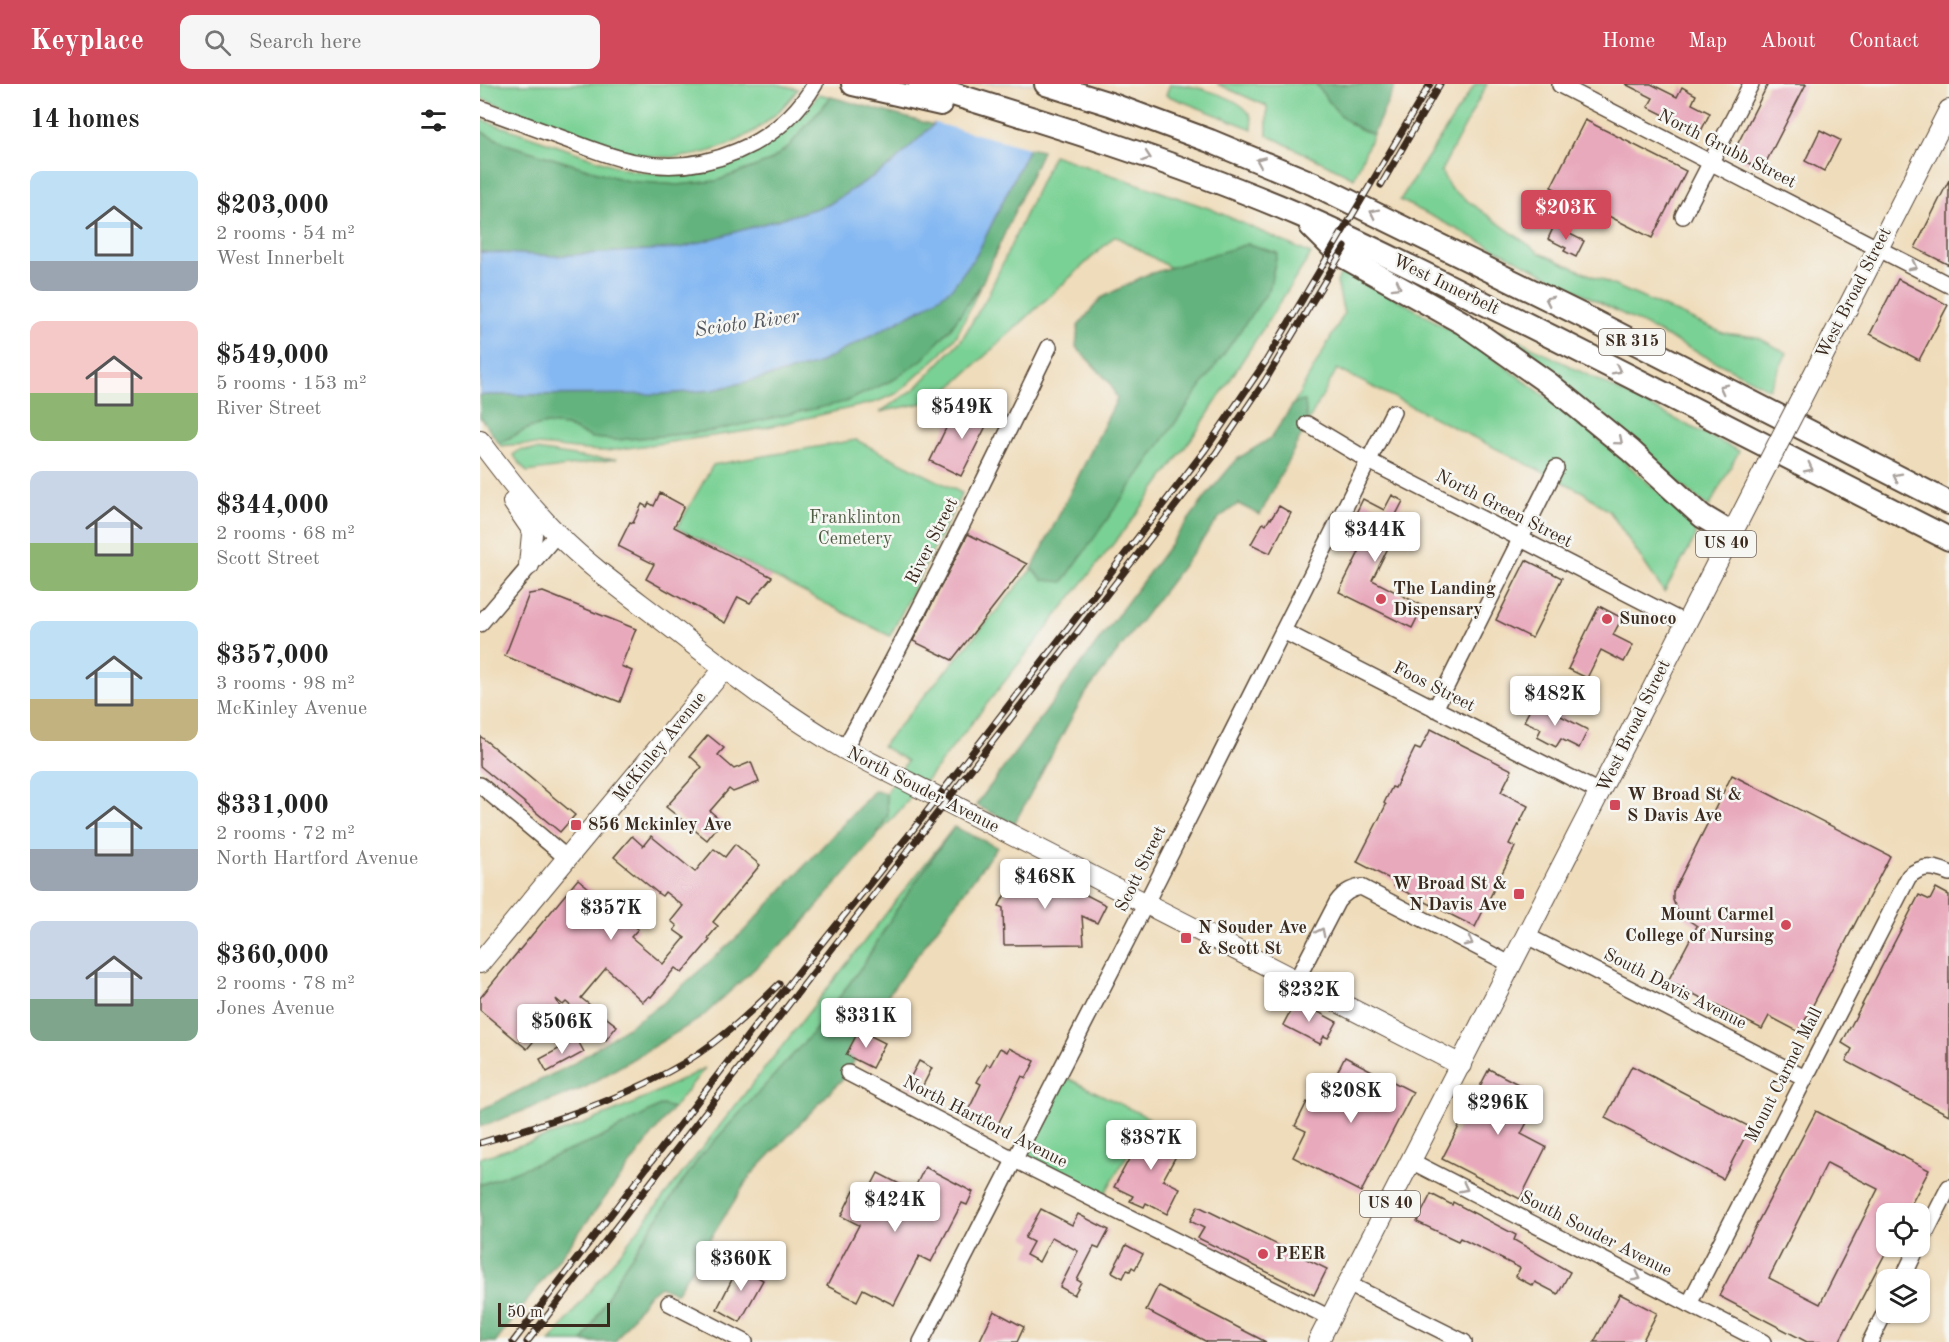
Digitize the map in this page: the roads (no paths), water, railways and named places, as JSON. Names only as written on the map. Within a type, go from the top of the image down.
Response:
[{"type":"highway","points":[[853,84],[1092,137]]},
{"type":"highway","name":"West Innerbelt","points":[[920,84],[1092,137],[1198,174],[1300,215],[1402,262],[1949,539]]},
{"type":"highway","name":"West Innerbelt","points":[[1046,84],[1110,104],[1249,156],[1314,184],[1579,314],[1949,503]]},
{"type":"highway","points":[[1064,84],[1110,104]]},
{"type":"highway","points":[[1300,215],[1339,254],[1463,323],[1548,383],[1631,451],[1702,516],[1732,534]]},
{"type":"main road","name":"West Broad Street","points":[[1318,1342],[1949,110]]},
{"type":"main road","name":"North Souder Avenue","points":[[482,443],[510,482],[557,534],[602,573],[724,669],[813,730],[844,749],[1461,1065]]},
{"type":"main road","points":[[510,482],[514,505],[530,527],[532,534],[529,565]]},
{"type":"main road","name":"McKinley Avenue","points":[[480,963],[724,669]]},
{"type":"street","points":[[480,108],[600,152],[635,162],[667,166],[698,164],[727,156],[756,144],[784,123],[815,84]]},
{"type":"street","points":[[1683,216],[1712,164],[1751,84]]},
{"type":"street","name":"North Grubb Street","points":[[1560,85],[1949,285]]},
{"type":"street","name":"River Street","points":[[844,749],[885,676],[1049,348]]},
{"type":"street","name":"Scott Street","points":[[921,1342],[1393,412]]},
{"type":"street","name":"North Green Street","points":[[1307,424],[1369,461],[1685,623]]},
{"type":"street","points":[[1435,709],[1557,468]]},
{"type":"street","points":[[480,624],[557,534]]},
{"type":"street","name":"Foos Street","points":[[1283,631],[1600,793]]},
{"type":"street","points":[[480,785],[568,859]]},
{"type":"street","name":"Mount Carmel Mall","points":[[1689,1304],[1909,876],[1919,868],[1931,867],[1949,873]]},
{"type":"street","points":[[1296,981],[1337,902],[1352,888],[1361,887],[1512,965]]},
{"type":"street","name":"South Davis Avenue","points":[[1527,936],[1805,1078]]},
{"type":"street","name":"North Hartford Avenue","points":[[848,1073],[1015,1160],[1330,1318]]},
{"type":"street","name":"South Souder Avenue","points":[[1412,1161],[1763,1342]]},
{"type":"street","points":[[1930,1223],[1949,1186]]},
{"type":"street","points":[[1348,1284],[1464,1342]]},
{"type":"street","points":[[669,1304],[745,1342]]},
{"type":"street","points":[[1870,1342],[1880,1323]]},
{"type":"water","name":"Scioto River","points":[[950,84],[1060,84],[977,254],[952,288],[925,307],[815,365],[713,390],[662,394],[480,395],[480,252],[555,256],[681,248],[828,205],[891,165],[933,125]]},
{"type":"railway","points":[[513,1342],[756,1025],[908,836],[1205,450],[1266,361],[1430,84]]},
{"type":"railway","points":[[1381,185],[1440,84]]},
{"type":"railway","points":[[527,1342],[1214,456],[1265,381],[1345,247]]},
{"type":"railway","points":[[480,1143],[599,1104],[668,1072],[698,1054],[727,1032],[779,984]]},
{"type":"place","name":"The Landing Dispensary","points":[[1381,599]]},
{"type":"place","name":"Sunoco","points":[[1607,619]]},
{"type":"place","name":"W Broad St & S Davis Ave","points":[[1615,805]]},
{"type":"place","name":"856 Mckinley Ave","points":[[576,825]]},
{"type":"place","name":"W Broad St & N Davis Ave","points":[[1519,894]]},
{"type":"place","name":"Mount Carmel College of Nursing","points":[[1786,925]]},
{"type":"place","name":"N Souder Ave & Scott St","points":[[1186,938]]},
{"type":"place","name":"PEER","points":[[1263,1254]]},
{"type":"park label","name":"Franklinton Cemetery","points":[[855,528]]}]
